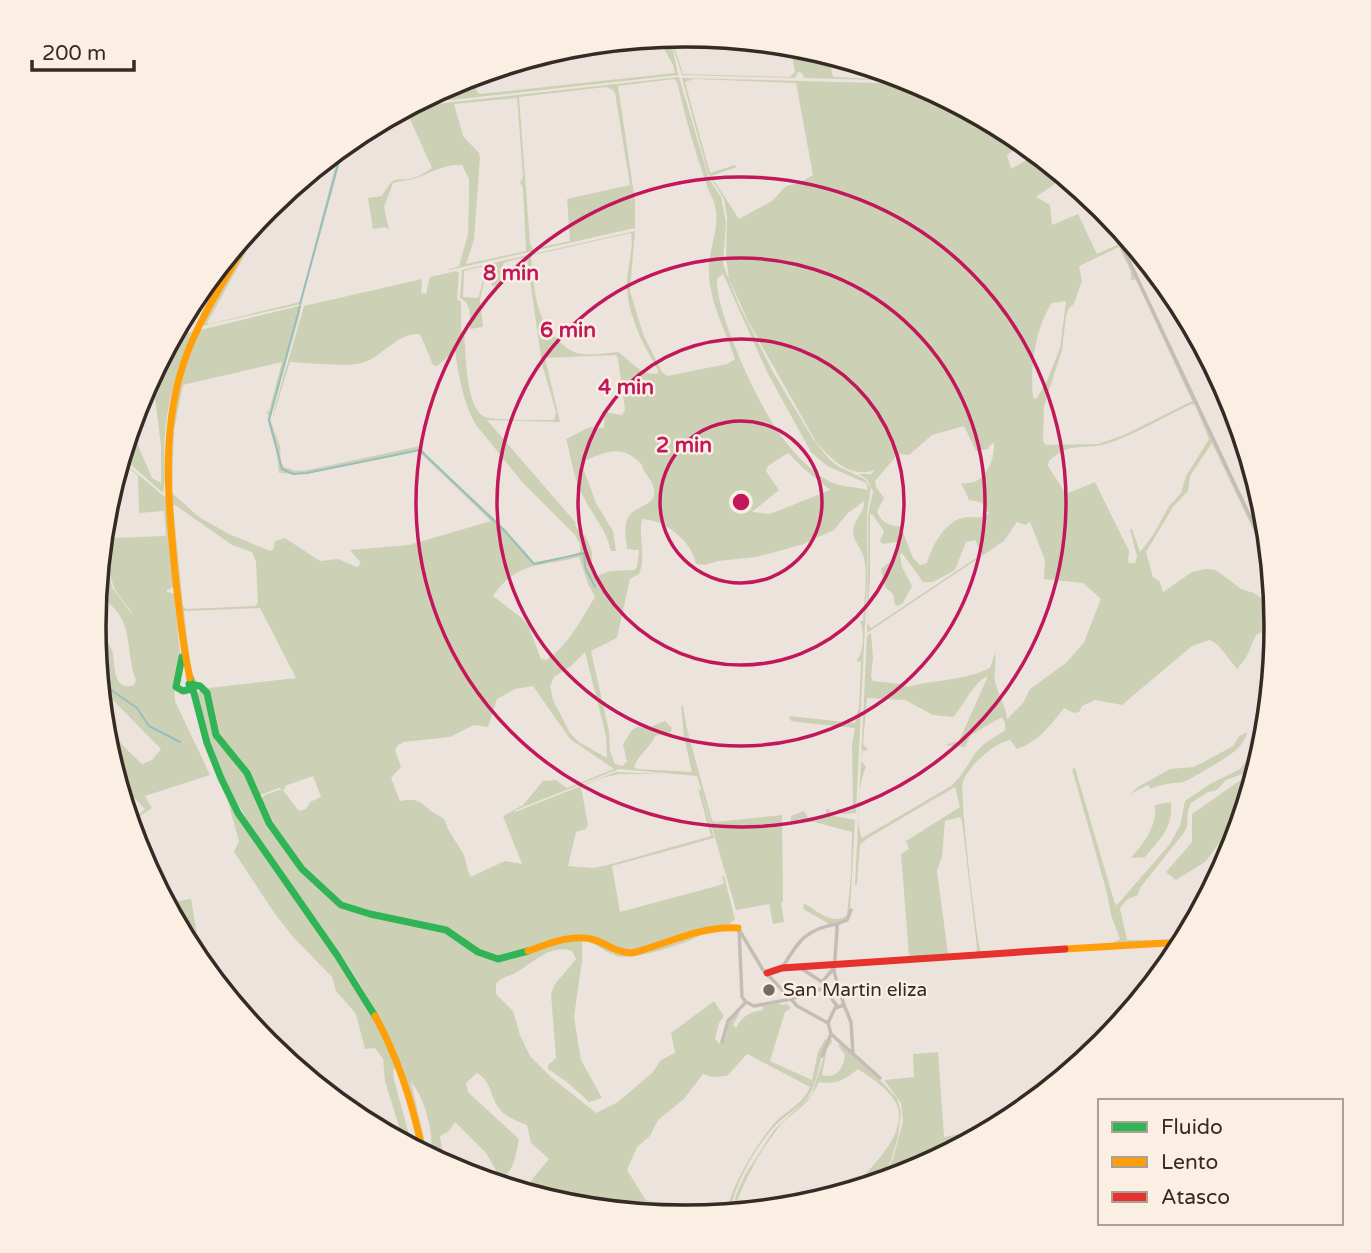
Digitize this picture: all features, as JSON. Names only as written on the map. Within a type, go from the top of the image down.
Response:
[{"type":"street","points":[[1122,247],[1257,531]]},
{"type":"street","points":[[232,266],[197,330],[181,370],[167,445],[167,484],[183,647],[195,688],[194,703],[213,760],[242,819],[335,951],[381,1026],[410,1095],[420,1141]]},
{"type":"street","points":[[183,647],[176,687],[183,691],[195,688]]},
{"type":"street","points":[[195,688],[210,702],[216,735],[247,774],[269,823],[302,869],[347,908],[412,925],[446,930],[478,952],[498,959],[555,941],[580,938],[594,940],[620,953],[632,953],[733,926],[738,928],[763,970],[797,1006],[828,1023]]},
{"type":"street","points":[[782,968],[797,943],[815,931],[847,920],[852,910]]},
{"type":"street","points":[[837,925],[835,966],[851,1022],[853,1056]]},
{"type":"street","points":[[738,928],[742,997],[746,1002],[754,1006],[791,999],[824,988]]},
{"type":"street","points":[[767,972],[782,968],[1170,943]]},
{"type":"street","points":[[822,982],[835,966]]},
{"type":"street","points":[[799,967],[822,982],[837,1006]]},
{"type":"street","points":[[722,1042],[728,1021],[746,1002]]},
{"type":"street","points":[[837,1006],[844,1005]]},
{"type":"street","points":[[837,1006],[828,1023],[831,1034],[880,1078]]},
{"type":"street","points":[[822,1056],[831,1034]]},
{"type":"green space","points":[[672,47],[678,75],[442,101],[476,87],[480,94],[675,73],[663,48]]},
{"type":"green space","points":[[673,47],[683,74],[790,77],[795,72],[792,57],[830,66],[833,77],[877,80],[804,78],[802,73],[798,72],[795,78],[682,75]]},
{"type":"green space","points":[[679,77],[709,179],[721,197],[726,222],[723,264],[739,305],[773,372],[813,439],[830,460],[865,479],[871,488],[867,513],[867,582],[856,813],[841,814],[837,809],[843,812],[853,810],[852,744],[855,728],[791,721],[789,716],[855,723],[859,706],[861,662],[856,661],[863,642],[860,621],[863,621],[866,573],[864,558],[853,532],[864,501],[847,514],[834,530],[801,545],[756,557],[705,565],[696,564],[689,547],[676,533],[660,523],[642,519],[641,567],[639,574],[630,579],[617,638],[591,651],[609,731],[610,751],[615,764],[622,766],[627,762],[623,744],[632,730],[637,727],[648,728],[665,721],[672,728],[671,732],[655,736],[634,767],[692,772],[684,737],[681,705],[712,820],[715,822],[782,815],[781,903],[784,922],[773,924],[769,904],[736,910],[697,776],[619,769],[515,812],[616,772],[661,774],[619,774],[581,787],[588,825],[586,829],[576,832],[568,866],[593,868],[711,836],[698,789],[701,790],[714,838],[612,866],[620,912],[724,884],[724,876],[735,919],[731,923],[643,949],[620,952],[582,936],[500,957],[481,952],[447,929],[410,923],[345,905],[302,866],[264,813],[259,800],[282,789],[260,795],[250,776],[219,738],[208,690],[193,681],[191,671],[190,666],[185,636],[179,591],[171,500],[174,415],[188,359],[200,330],[299,306],[300,313],[270,419],[284,467],[296,471],[308,470],[420,446],[428,457],[499,523],[534,562],[567,557],[580,552],[580,544],[575,535],[523,483],[476,425],[465,399],[455,351],[437,366],[433,365],[420,334],[404,337],[362,363],[338,365],[290,362],[272,420],[304,306],[422,279],[421,293],[426,294],[430,277],[456,271],[459,273],[457,299],[461,302],[461,331],[464,331],[467,377],[477,409],[488,418],[554,420],[556,412],[542,364],[527,259],[503,263],[504,284],[492,286],[487,269],[480,300],[483,327],[470,329],[468,307],[460,298],[462,270],[635,231],[630,291],[643,334],[662,372],[667,376],[727,364],[735,359],[714,302],[709,278],[716,221],[714,203],[674,79],[618,86],[635,201],[635,228],[445,271],[459,266],[468,234],[469,179],[462,165],[456,165],[413,179],[393,183],[384,207],[389,230],[385,227],[373,229],[368,198],[382,196],[394,180],[416,177],[432,168],[409,118],[429,107],[435,104]],"holes":[[[606,87],[613,90],[630,185],[567,199],[570,241],[533,249],[530,243],[519,97]],[[517,98],[526,251],[466,264],[474,240],[480,158],[479,153],[463,136],[454,104]],[[631,233],[627,282],[629,305],[636,328],[658,373],[641,370],[618,352],[574,352],[557,339],[540,312],[531,258],[533,255]],[[486,268],[479,296],[463,297],[464,271]],[[723,274],[767,372],[811,452],[827,466],[866,483],[868,490],[827,480],[806,464],[787,444],[749,379],[730,334],[718,294],[717,279]],[[616,355],[625,410],[622,415],[605,412],[604,428],[590,427],[566,439],[578,486],[605,534],[611,551],[616,551],[613,531],[596,503],[581,462],[613,452],[627,454],[642,465],[652,483],[652,499],[632,512],[626,524],[627,549],[639,550],[637,567],[634,570],[610,571],[597,576],[592,567],[591,551],[585,535],[582,535],[576,523],[487,420],[560,422],[545,358]],[[282,362],[269,411],[266,413],[276,449],[279,473],[305,474],[417,450],[491,521],[409,545],[350,550],[361,563],[357,567],[338,559],[320,561],[285,538],[275,541],[273,550],[270,551],[227,533],[199,517],[172,493],[174,430],[183,385]],[[788,453],[830,490],[770,514],[752,512],[779,490],[766,471],[768,466]],[[173,506],[232,545],[252,552],[256,562],[258,603],[255,606],[186,609],[183,606]],[[579,557],[595,597],[567,640],[546,660],[541,659],[529,627],[522,618],[493,596],[502,584],[521,570]],[[260,608],[296,678],[209,688],[197,682],[191,671],[184,611]],[[585,652],[606,736],[607,758],[579,742],[570,733],[553,700],[550,686],[554,677],[571,666]],[[533,686],[570,739],[614,769],[567,788],[556,780],[543,781],[523,805],[503,816],[522,864],[505,861],[470,877],[464,855],[445,820],[417,801],[400,801],[391,778],[401,767],[395,750],[404,742],[450,737],[474,725],[488,727],[497,699],[515,689]],[[313,776],[321,797],[299,811],[282,789],[285,790],[285,786]]]},
{"type":"green space","points":[[682,78],[886,83],[942,107],[1007,145],[1014,150],[1007,155],[1011,169],[1027,160],[1057,183],[1036,197],[1050,205],[1052,225],[1078,214],[1097,254],[1119,244],[1118,241],[1119,243],[1257,533],[1258,540],[1212,443],[1190,476],[1188,491],[1173,507],[1146,552],[1153,577],[1160,582],[1163,592],[1192,572],[1216,570],[1241,589],[1264,600],[1265,631],[1256,635],[1246,658],[1237,669],[1218,645],[1210,640],[1192,646],[1122,705],[1095,700],[1082,706],[1079,712],[1074,713],[1064,708],[1044,732],[1025,746],[1017,749],[1010,740],[1003,742],[983,756],[963,781],[963,810],[981,952],[1112,943],[1120,939],[1111,915],[1072,769],[1075,768],[1117,905],[1169,845],[1180,826],[1185,801],[1210,784],[1240,769],[1250,757],[1245,773],[1226,780],[1217,790],[1208,792],[1191,803],[1187,827],[1183,834],[1140,888],[1138,895],[1128,899],[1120,908],[1127,940],[1172,940],[1171,942],[861,961],[909,956],[901,854],[909,849],[906,841],[960,807],[955,787],[868,838],[860,845],[855,885],[858,817],[862,838],[951,786],[980,748],[1005,730],[1002,717],[971,735],[965,747],[945,745],[959,741],[988,676],[977,684],[953,717],[933,715],[905,700],[867,698],[863,744],[868,750],[862,751],[861,761],[866,767],[859,793],[867,636],[871,633],[873,681],[908,687],[980,672],[990,668],[995,653],[995,681],[1007,719],[1023,703],[1030,689],[1066,663],[1084,642],[1101,599],[1083,583],[1044,579],[1045,560],[1030,522],[1025,525],[1017,522],[1004,541],[867,633],[867,623],[871,628],[982,554],[975,540],[966,542],[955,570],[933,582],[923,582],[902,553],[902,567],[912,586],[903,603],[895,605],[893,594],[885,587],[881,569],[895,554],[897,542],[883,544],[880,541],[884,531],[870,514],[867,622],[868,515],[873,491],[867,479],[858,474],[871,474],[875,470],[850,470],[835,461],[816,442],[748,321],[729,279],[724,199],[708,173]],"holes":[[[694,79],[796,83],[813,175],[799,183],[786,186],[772,201],[739,219],[711,176],[737,167],[735,165],[710,173],[685,82]],[[1119,247],[1131,272],[1131,281],[1135,279],[1138,284],[1192,401],[1124,435],[1098,444],[1046,445],[1043,441],[1044,406],[1062,350],[1066,316],[1074,304],[1082,281],[1079,266]],[[1066,301],[1060,348],[1046,383],[1036,399],[1033,397],[1033,361],[1041,324],[1052,303]],[[1192,404],[1195,405],[1209,439],[1186,476],[1181,493],[1169,506],[1140,552],[1130,529],[1137,557],[1135,563],[1128,563],[1129,551],[1095,482],[1066,494],[1048,466],[1049,461],[1066,450],[1116,440]],[[964,426],[976,451],[988,449],[994,443],[990,466],[986,472],[976,481],[961,483],[969,500],[981,502],[989,514],[959,519],[946,528],[932,548],[927,563],[920,565],[913,558],[901,527],[887,523],[877,512],[884,498],[875,481],[898,454],[909,455],[932,435]],[[960,817],[962,821],[976,952],[948,954],[937,871],[942,856],[945,821]]]},
{"type":"green space","points":[[340,162],[301,304],[202,326],[249,246],[207,323],[300,302],[336,165]]},
{"type":"green space","points":[[192,332],[171,394],[166,420],[163,493],[130,464],[136,442],[152,478],[161,483],[161,446],[155,395],[186,333]]},
{"type":"green space","points":[[129,467],[166,498],[174,587],[167,592],[174,594],[180,652],[174,687],[175,701],[210,775],[145,796],[152,808],[139,817],[145,809],[132,795],[116,736],[142,764],[152,760],[161,749],[111,698],[106,640],[112,650],[116,677],[122,685],[127,686],[134,685],[136,680],[124,625],[107,602],[109,569],[112,587],[133,616],[116,591],[109,569],[113,538],[166,535],[164,511],[139,513],[138,476]]},
{"type":"green space","points":[[201,690],[205,693],[217,742],[236,761],[246,776],[263,818],[300,868],[345,908],[442,931],[471,949],[499,961],[575,939],[597,942],[621,955],[651,950],[701,935],[660,950],[625,957],[617,956],[582,940],[582,961],[574,1017],[581,1060],[602,1098],[589,1102],[548,1069],[548,1065],[556,1058],[551,994],[555,984],[576,959],[572,951],[564,949],[542,955],[496,984],[496,994],[513,1011],[530,1056],[551,1077],[596,1113],[618,1102],[652,1073],[661,1060],[675,1053],[671,1033],[714,1001],[724,1016],[719,1023],[715,1039],[720,1044],[727,1033],[726,1023],[738,1011],[733,1025],[736,1028],[744,1017],[763,1010],[763,1006],[787,1004],[791,1008],[785,1012],[770,1061],[812,1080],[818,1052],[825,1039],[827,1040],[811,1092],[775,1126],[761,1144],[741,1179],[732,1204],[729,1204],[738,1180],[758,1145],[772,1126],[803,1099],[810,1087],[747,1054],[727,1076],[712,1077],[703,1074],[684,1099],[658,1120],[650,1136],[637,1147],[627,1170],[646,1200],[658,1204],[655,1205],[572,1195],[530,1184],[549,1159],[531,1143],[527,1125],[501,1110],[488,1084],[477,1073],[466,1083],[468,1092],[519,1139],[514,1161],[506,1175],[499,1175],[486,1153],[455,1122],[449,1131],[440,1136],[443,1152],[431,1147],[428,1118],[421,1098],[411,1082],[425,1144],[422,1142],[406,1081],[376,1012],[350,968],[240,807],[207,736],[196,695]]},
{"type":"green space","points":[[1248,732],[1242,744],[1233,752],[1187,781],[1151,789],[1148,785],[1130,794],[1170,769],[1193,767],[1204,762],[1233,746],[1239,736]]},
{"type":"green space","points":[[1245,777],[1224,840],[1205,862],[1176,880],[1166,872],[1192,842],[1192,814]]},
{"type":"green space","points":[[226,795],[368,1008],[391,1054],[409,1101],[417,1140],[396,1068],[393,1069],[394,1080],[409,1135],[400,1130],[385,1081],[383,1059],[375,1048],[365,1049],[356,1014],[336,991],[332,977],[275,914],[234,852],[239,841]]},
{"type":"green space","points":[[1171,802],[1170,819],[1161,838],[1145,857],[1131,858],[1149,833],[1154,820],[1155,805]]},
{"type":"green space","points":[[826,809],[829,809],[830,815],[855,820],[850,911],[844,921],[829,924],[803,909],[804,903],[831,918],[847,915],[852,832],[814,822],[791,821],[791,816],[804,811],[808,818],[827,818]]},
{"type":"green space","points":[[191,899],[197,937],[184,916],[176,901]]},
{"type":"green space","points":[[831,1038],[832,1042],[827,1049],[822,1075],[832,1076],[841,1069],[845,1055],[838,1045],[840,1044],[897,1098],[901,1112],[898,1137],[891,1161],[884,1170],[861,1178],[886,1149],[899,1122],[898,1109],[892,1097],[858,1069],[840,1081],[819,1082],[814,1092],[804,1105],[782,1124],[769,1141],[735,1204],[745,1175],[774,1130],[812,1094],[829,1040]]},
{"type":"green space","points":[[938,1052],[944,1137],[962,1135],[886,1170],[893,1159],[903,1121],[901,1103],[884,1080],[914,1077],[913,1054]]},
{"type":"waterway","points":[[300,304],[338,163]]},
{"type":"waterway","points":[[300,306],[269,420],[282,469],[293,474],[307,473],[420,450],[505,531],[534,564],[584,553],[585,567],[595,587]]},
{"type":"waterway","points":[[110,689],[137,708],[149,726],[180,742]]},
{"type":"traffic: fast","points":[[182,657],[176,687],[183,691],[191,689]]},
{"type":"traffic: fast","points":[[190,678],[207,743],[238,813],[337,955],[375,1016]]},
{"type":"traffic: fast","points":[[189,684],[200,686],[207,693],[216,735],[247,773],[269,823],[302,869],[341,905],[446,930],[478,952],[498,959],[528,951]]},
{"type":"traffic: slow","points":[[190,678],[181,626],[170,518],[170,433],[173,405],[188,351],[232,267]]},
{"type":"traffic: slow","points":[[528,951],[561,940],[587,938],[632,953],[698,932],[738,928]]},
{"type":"traffic: slow","points":[[1065,949],[1170,943]]},
{"type":"traffic: slow","points":[[375,1016],[404,1083],[420,1141]]},
{"type":"traffic: jam","points":[[767,973],[782,968],[1065,949]]},
{"type":"place","name":"San Martin eliza","points":[[769,990]]}]
